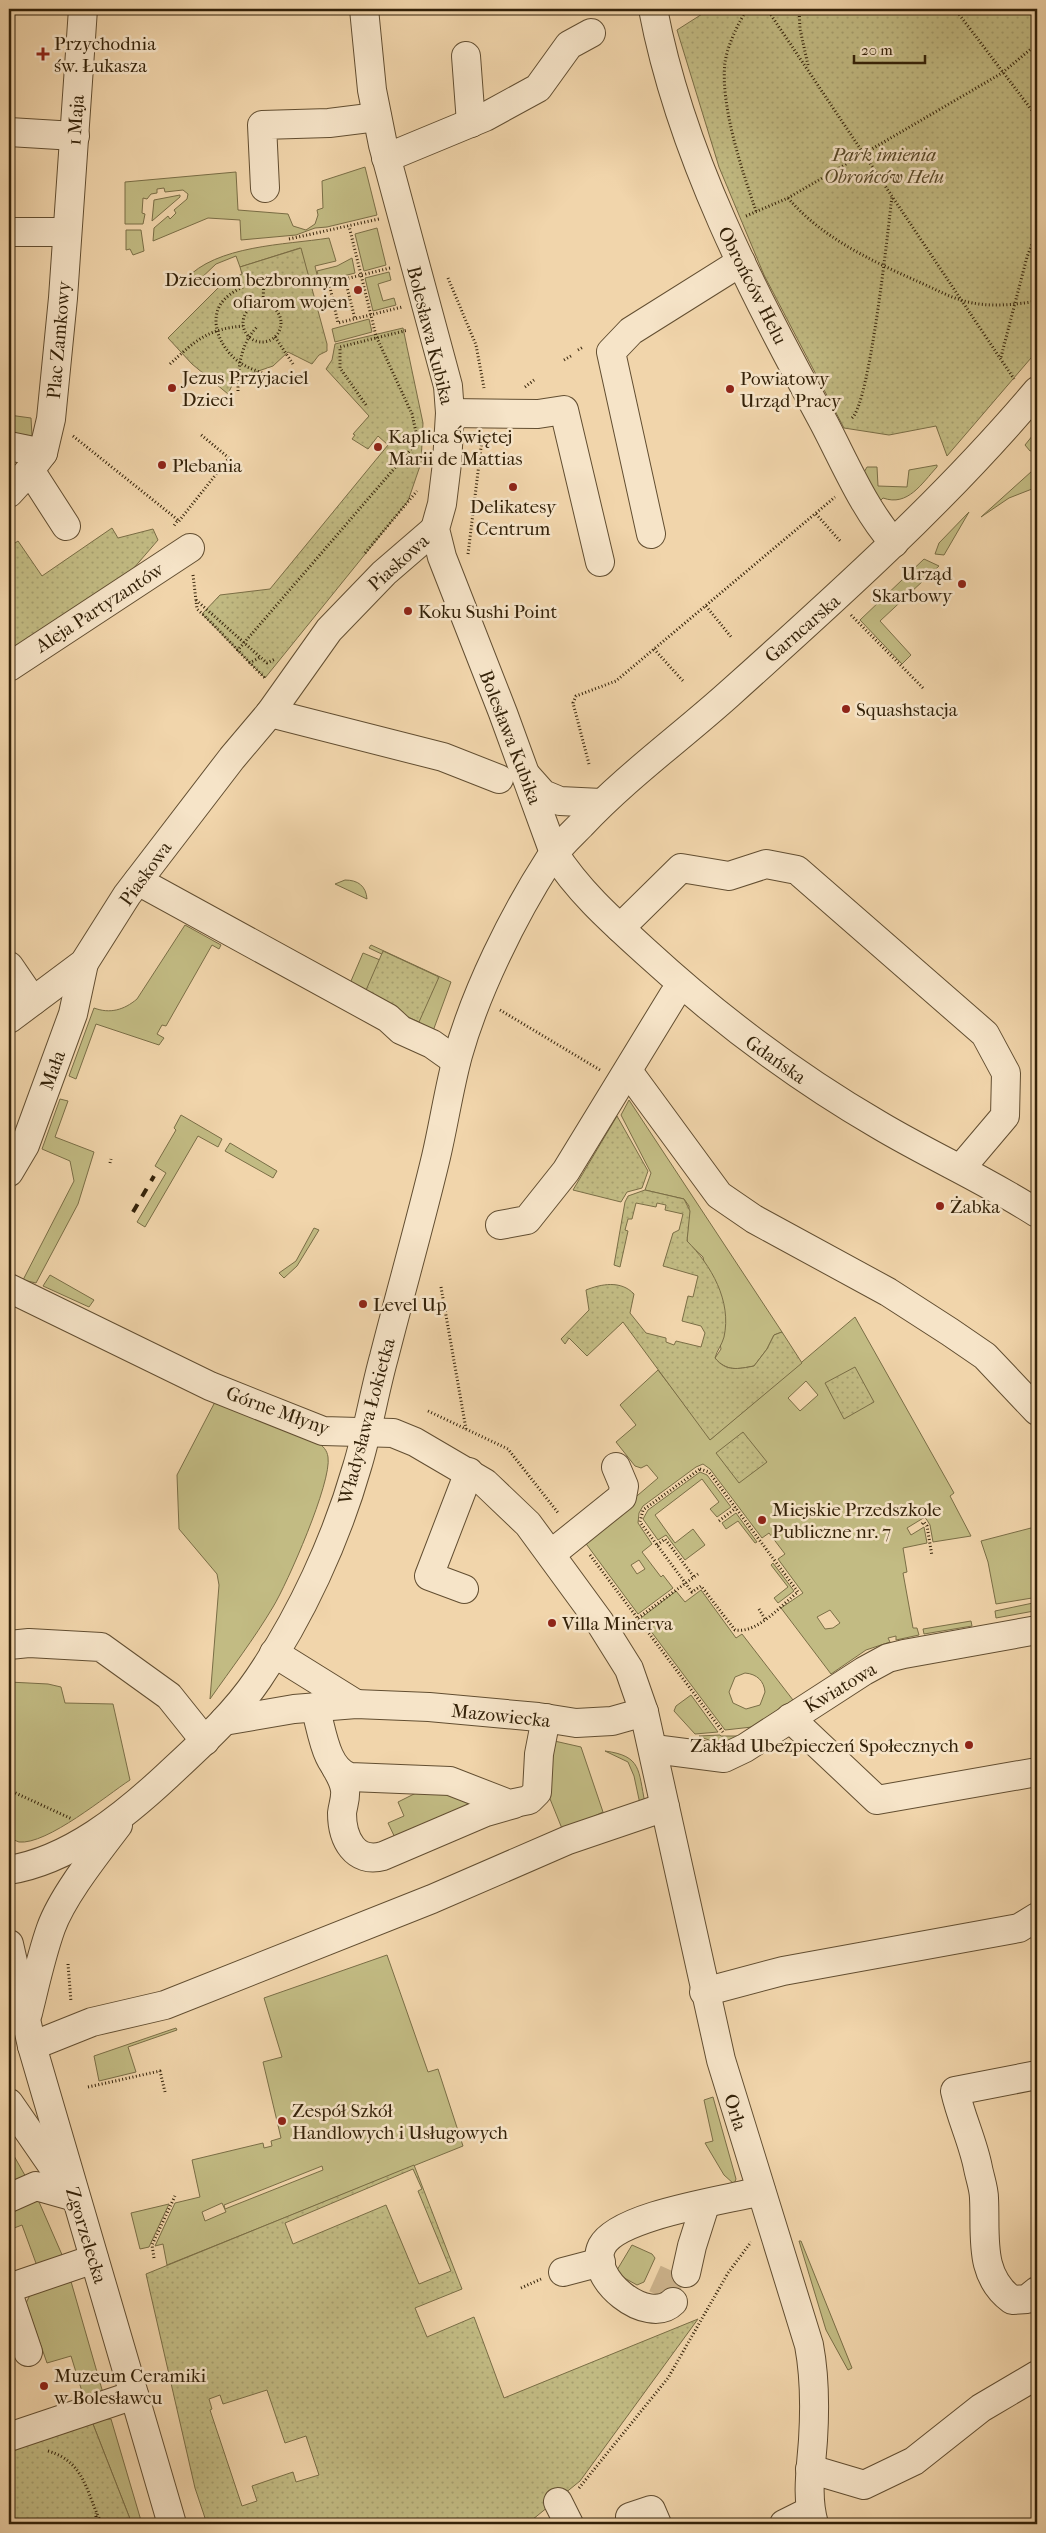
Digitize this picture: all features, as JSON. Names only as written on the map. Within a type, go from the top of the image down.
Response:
[{"type":"street","name":"1 Maja","points":[[66,232],[83,9]]},
{"type":"street","name":"Bolesława Kubika","points":[[364,9],[366,46],[377,117],[386,158],[448,386],[450,413],[442,504],[435,529],[442,558],[526,775],[554,853]]},
{"type":"street","name":"Obrońców Helu","points":[[653,9],[661,50],[690,138],[722,224],[811,400],[871,510],[894,543]]},
{"type":"street","points":[[386,158],[471,123],[538,88],[569,45],[591,33]]},
{"type":"street","points":[[466,56],[471,123]]},
{"type":"street","points":[[265,188],[262,125],[329,123],[377,117]]},
{"type":"street","points":[[9,132],[74,136]]},
{"type":"street","points":[[9,232],[66,232]]},
{"type":"street","name":"Plac Zamkowy","points":[[39,457],[51,418],[63,298],[66,232]]},
{"type":"street","points":[[651,534],[611,352],[631,331],[741,262]]},
{"type":"street","name":"Garncarska","points":[[554,853],[601,804],[730,693],[894,543],[964,472],[1027,387]]},
{"type":"street","points":[[450,413],[538,414],[564,410],[600,562]]},
{"type":"street","points":[[9,446],[39,457],[66,526]]},
{"type":"street","points":[[9,492],[39,457]]},
{"type":"street","name":"Piaskowa","points":[[9,1019],[84,963],[138,881],[232,758],[270,713],[329,630],[384,574],[435,529]]},
{"type":"street","name":"Aleja Partyzantów","points":[[9,666],[190,548]]},
{"type":"street","points":[[270,713],[443,757],[499,779]]},
{"type":"street","points":[[526,775],[543,794],[560,801],[601,804]]},
{"type":"street","name":"Gdańska","points":[[554,853],[583,893],[682,986],[751,1042],[798,1076],[921,1150],[961,1168],[1037,1213]]},
{"type":"street","name":"Władysława Łokietka","points":[[9,1870],[31,1866],[58,1855],[133,1806],[205,1741],[224,1721],[257,1681],[299,1610],[328,1548],[355,1475],[375,1390],[436,1157],[456,1061],[479,992],[522,907],[554,853]]},
{"type":"street","points":[[620,928],[680,868],[729,876],[766,864],[797,870],[985,1034],[1006,1073],[1005,1116],[961,1168]]},
{"type":"street","points":[[138,881],[388,1018],[402,1030],[432,1044],[456,1061]]},
{"type":"street","name":"Mała","points":[[9,1172],[25,1145],[73,1014],[84,963]]},
{"type":"street","points":[[9,966],[34,1001]]},
{"type":"street","points":[[500,1225],[527,1220],[566,1171],[673,996],[682,986]]},
{"type":"street","points":[[624,1077],[719,1195],[754,1219],[888,1292],[950,1332],[985,1356],[1037,1411]]},
{"type":"street","name":"Górne Młyny","points":[[9,1288],[210,1386],[323,1431],[393,1433],[415,1442],[469,1472],[496,1493],[528,1524],[551,1554],[615,1643],[629,1669],[644,1712]]},
{"type":"street","points":[[551,1554],[622,1497],[624,1486],[616,1467]]},
{"type":"street","points":[[464,1589],[429,1576],[469,1472]]},
{"type":"street","name":"Kwiatowa","points":[[654,1749],[724,1758],[746,1748],[864,1671],[888,1658],[1037,1630]]},
{"type":"street","points":[[9,1645],[29,1643],[101,1647],[169,1696],[205,1741]]},
{"type":"street","name":"Mazowiecka","points":[[274,1652],[356,1704]]},
{"type":"street","name":"Mazowiecka","points":[[224,1721],[356,1704],[546,1718],[576,1723],[612,1721],[644,1712]]},
{"type":"street","points":[[315,1708],[345,1788],[342,1821],[345,1836],[351,1848],[366,1857],[383,1856],[486,1812],[529,1800],[537,1792],[539,1754],[546,1718]]},
{"type":"street","name":"Orla","points":[[644,1712],[654,1749],[704,1992],[720,2060],[799,2310],[814,2375],[810,2469],[812,2518]]},
{"type":"street","points":[[790,1718],[877,1800],[1037,1772]]},
{"type":"street","points":[[336,1768],[342,1774],[350,1777],[450,1781],[496,1801],[514,1804]]},
{"type":"street","points":[[133,1806],[86,1867],[51,1926],[37,1971],[29,2034],[77,2027],[165,2005],[432,1899],[568,1840],[665,1808]]},
{"type":"street","points":[[704,1992],[783,1971],[1019,1928],[1037,1918]]},
{"type":"street","name":"Zgorzelecka","points":[[9,1944],[29,2034],[75,2197],[172,2524]]},
{"type":"street","points":[[1037,2074],[955,2091],[962,2121],[978,2165],[984,2197],[983,2233],[990,2274],[999,2291],[1012,2300],[1027,2299],[1037,2291]]},
{"type":"street","points":[[9,2103],[75,2197]]},
{"type":"street","points":[[9,2198],[36,2186],[75,2197]]},
{"type":"street","points":[[661,2302],[617,2293],[609,2283],[601,2262],[600,2254],[605,2242],[628,2225],[761,2192]]},
{"type":"street","points":[[680,2271],[695,2237],[705,2205]]},
{"type":"street","points":[[9,2288],[94,2259]]},
{"type":"street","points":[[563,2272],[601,2262]]},
{"type":"street","points":[[9,2296],[28,2352]]},
{"type":"street","points":[[810,2469],[864,2484],[914,2461],[981,2408],[1037,2376]]},
{"type":"street","points":[[9,2437],[134,2395]]},
{"type":"street","points":[[630,2517],[651,2510],[657,2524]]},
{"type":"street","points":[[784,2524],[812,2518]]},
{"type":"path","points":[[747,9],[738,25],[725,62],[726,91],[739,160],[756,212]]},
{"type":"path","points":[[767,9],[1001,358],[1027,387]]},
{"type":"path","points":[[799,9],[800,30],[806,61],[816,81]]},
{"type":"path","points":[[955,9],[1037,117]]},
{"type":"path","points":[[742,217],[788,198],[1002,72],[1037,44]]},
{"type":"path","points":[[852,418],[856,415],[861,401],[872,352],[892,196]]},
{"type":"path","points":[[788,198],[802,214],[840,242],[883,265],[962,300],[1015,304],[1037,301]]},
{"type":"path","points":[[289,239],[386,217]]},
{"type":"path","points":[[237,651],[418,441],[412,414],[377,338],[349,226]]},
{"type":"path","points":[[1001,358],[1027,256],[1037,231]]},
{"type":"path","points":[[394,266],[329,283],[338,323],[405,306]]},
{"type":"path","points":[[263,304],[264,278],[238,290],[224,300],[216,313],[217,329],[226,350],[239,362],[268,374]]},
{"type":"path","points":[[345,279],[355,318]]},
{"type":"path","points":[[402,298],[407,314]]},
{"type":"path","points":[[334,303],[350,300]]},
{"type":"path","points":[[263,304],[272,307],[280,316],[281,327],[275,337],[265,342],[249,337],[243,326],[246,312],[254,306],[263,304]]},
{"type":"path","points":[[409,322],[412,337]]},
{"type":"path","points":[[170,364],[203,335],[217,329],[243,326]]},
{"type":"path","points":[[238,391],[239,362],[249,337],[257,327]]},
{"type":"path","points":[[366,405],[340,368],[340,348],[411,330]]},
{"type":"path","points":[[275,337],[293,364]]},
{"type":"path","points":[[578,350],[583,347]]},
{"type":"path","points":[[564,360],[571,356]]},
{"type":"path","points":[[51,418],[178,520],[190,548],[197,609],[265,678]]},
{"type":"path","points":[[178,520],[229,458],[200,434]]},
{"type":"path","points":[[359,560],[421,486]]},
{"type":"path","points":[[589,764],[573,703],[576,696],[616,682],[838,495]]},
{"type":"path","points":[[816,514],[841,542]]},
{"type":"path","points":[[196,600],[261,657],[270,663],[278,655]]},
{"type":"path","points":[[706,606],[732,638]]},
{"type":"path","points":[[851,616],[924,689]]},
{"type":"path","points":[[654,649],[683,682]]},
{"type":"path","points":[[249,663],[261,657]]},
{"type":"path","points":[[497,1008],[624,1077]]},
{"type":"path","points":[[441,1287],[466,1429]]},
{"type":"path","points":[[428,1410],[508,1449],[724,1733],[732,1732]]},
{"type":"path","points":[[700,1469],[709,1472],[736,1508],[798,1592],[765,1619],[752,1626],[735,1630],[702,1586],[692,1592],[640,1522],[643,1510],[700,1469]]},
{"type":"path","points":[[719,1521],[736,1508]]},
{"type":"path","points":[[922,1524],[924,1522],[927,1526],[932,1556]]},
{"type":"path","points":[[657,1545],[666,1539],[694,1577]]},
{"type":"path","points":[[638,1618],[698,1574]]},
{"type":"path","points":[[759,1609],[765,1619]]},
{"type":"path","points":[[9,1790],[76,1821]]},
{"type":"path","points":[[68,1956],[69,1991],[77,2027]]},
{"type":"path","points":[[88,2087],[160,2070],[165,2092]]},
{"type":"path","points":[[154,2258],[152,2246],[175,2196]]},
{"type":"path","points":[[564,2513],[583,2484],[668,2378],[728,2273],[751,2242]]},
{"type":"path","points":[[38,2453],[48,2451],[65,2457],[72,2463],[86,2485],[102,2524]]},
{"type":"path","points":[[96,2512],[96,2524]]},
{"type":"green space","name":"Park imienia Obrońców Helu","points":[[710,9],[1037,9],[1037,351],[947,456],[936,426],[889,435],[844,428],[764,275],[719,167],[677,30]]},
{"type":"green space","points":[[365,167],[377,215],[315,228],[296,235],[241,240],[240,220],[208,218],[153,241],[154,228],[168,216],[170,219],[176,213],[174,210],[187,199],[188,194],[183,190],[165,192],[164,188],[157,189],[157,193],[151,194],[147,199],[143,198],[142,213],[145,214],[143,224],[125,224],[125,182],[236,172],[238,210],[288,214],[293,226],[306,230],[315,224],[318,215],[317,210],[323,208],[322,181]]},
{"type":"green space","points":[[180,195],[180,197],[152,221],[154,200]]},
{"type":"green space","points":[[377,228],[386,265],[364,271],[355,234]]},
{"type":"green space","points":[[126,230],[141,230],[144,251],[133,255],[130,249],[126,250]]},
{"type":"green space","points":[[329,238],[336,261],[315,266],[319,283],[311,285],[300,248],[240,267],[236,256],[216,264],[197,282],[193,279],[188,283],[185,280],[198,268],[233,253],[252,248]]},
{"type":"green space","points":[[301,248],[327,344],[327,351],[319,355],[312,364],[288,352],[273,366],[235,379],[228,394],[192,364],[168,338],[222,284],[242,274],[240,267]]},
{"type":"green space","points":[[352,258],[355,273],[320,282],[317,271],[337,266]]},
{"type":"green space","points":[[389,272],[391,280],[378,284],[383,301],[394,298],[396,305],[373,311],[365,278]]},
{"type":"green space","points":[[369,319],[372,332],[335,342],[332,329]]},
{"type":"green space","points":[[403,328],[423,423],[421,463],[408,501],[265,678],[202,614],[220,595],[270,589],[388,445],[378,436],[368,449],[352,439],[355,435],[353,434],[369,416],[326,369],[332,360],[335,344]]},
{"type":"green space","points":[[9,415],[31,418],[32,436],[9,433]]},
{"type":"green space","points":[[1037,430],[1037,449],[1030,451],[1025,445]]},
{"type":"green space","points":[[937,465],[914,492],[900,499],[892,500],[883,498],[880,501],[863,474],[867,467],[877,467],[878,486],[907,487],[909,470]]},
{"type":"green space","points":[[1032,471],[1032,489],[1009,498],[981,517]]},
{"type":"green space","points":[[969,512],[944,555],[935,554],[939,543]]},
{"type":"green space","points":[[112,528],[118,538],[153,529],[158,540],[133,569],[9,652],[9,547],[18,541],[42,576]]},
{"type":"green space","points":[[924,559],[939,566],[880,621],[911,655],[902,664],[860,620]]},
{"type":"green space","points":[[345,880],[354,881],[363,887],[367,899],[335,884]]},
{"type":"green space","points":[[185,925],[221,945],[219,949],[212,945],[166,1026],[162,1025],[157,1034],[164,1038],[159,1045],[96,1024],[76,1079],[69,1076],[94,1008],[106,1011],[117,1010],[137,999]]},
{"type":"green space","points":[[371,945],[451,982],[433,1031],[406,1019],[390,958],[369,948]]},
{"type":"green space","points":[[383,951],[439,977],[419,1022],[363,997]]},
{"type":"green space","points":[[363,953],[385,962],[401,1004],[351,986],[351,981]]},
{"type":"green space","points":[[60,1099],[68,1101],[55,1137],[94,1152],[78,1204],[36,1283],[23,1280],[74,1181],[70,1161],[42,1149]]},
{"type":"green space","points":[[629,1100],[782,1332],[774,1335],[767,1349],[754,1366],[728,1367],[715,1358],[721,1349],[703,1257],[687,1242],[689,1206],[684,1199],[645,1190],[651,1173],[621,1115]]},
{"type":"green space","points":[[181,1115],[222,1139],[218,1147],[198,1136],[145,1227],[137,1222],[166,1173],[155,1166],[176,1130],[174,1128]]},
{"type":"green space","points":[[617,1116],[648,1171],[642,1188],[627,1192],[621,1202],[573,1190]]},
{"type":"green space","points":[[230,1143],[277,1171],[273,1178],[225,1151]]},
{"type":"green space","points":[[645,1190],[684,1199],[690,1211],[687,1241],[704,1261],[718,1284],[725,1310],[726,1324],[724,1337],[715,1358],[723,1366],[738,1368],[754,1366],[767,1349],[774,1335],[782,1332],[802,1363],[710,1440],[623,1322],[587,1356],[569,1338],[565,1344],[561,1339],[589,1310],[586,1290],[598,1286],[617,1285],[634,1294],[630,1313],[646,1333],[666,1338],[666,1342],[674,1345],[676,1341],[701,1347],[705,1333],[701,1326],[682,1321],[688,1296],[693,1297],[698,1276],[663,1266],[673,1233],[679,1230],[683,1214],[665,1210],[666,1205],[657,1203],[656,1207],[636,1203],[632,1219],[628,1219],[625,1230],[628,1231],[620,1267],[614,1265],[625,1202],[628,1196]]},
{"type":"green space","points":[[314,1228],[319,1230],[297,1266],[284,1278],[279,1273],[296,1261]]},
{"type":"green space","points":[[50,1275],[94,1300],[89,1307],[43,1286]]},
{"type":"green space","name":"Miejskie Przedszkole Publiczne nr. 7","points":[[855,1317],[954,1493],[950,1496],[971,1536],[933,1542],[930,1525],[925,1517],[907,1528],[911,1535],[924,1527],[927,1543],[903,1548],[907,1572],[903,1573],[913,1628],[917,1628],[919,1635],[896,1640],[896,1636],[888,1638],[890,1642],[866,1650],[831,1674],[781,1608],[803,1593],[778,1559],[785,1554],[769,1533],[762,1538],[710,1469],[703,1464],[696,1467],[643,1506],[639,1513],[638,1523],[652,1544],[642,1552],[661,1577],[663,1575],[673,1588],[638,1614],[584,1541],[658,1478],[647,1465],[641,1468],[635,1466],[616,1442],[636,1425],[620,1405],[658,1370],[711,1439]],"holes":[[[806,1381],[818,1395],[800,1411],[788,1398]],[[639,1560],[645,1569],[637,1574],[631,1565]],[[830,1610],[840,1623],[833,1628],[825,1629],[817,1617]]]},
{"type":"green space","points":[[855,1367],[874,1402],[844,1419],[825,1383]]},
{"type":"green space","points":[[216,1400],[322,1445],[328,1457],[323,1488],[316,1509],[298,1556],[280,1595],[258,1631],[210,1699],[219,1585],[217,1574],[179,1529],[177,1475]]},
{"type":"green space","points":[[743,1432],[767,1462],[739,1483],[716,1453]]},
{"type":"green space","points":[[700,1472],[707,1475],[731,1507],[717,1517],[710,1509],[719,1502],[702,1479],[655,1515],[675,1543],[693,1529],[705,1545],[685,1560],[666,1535],[658,1540],[643,1519],[648,1510]]},
{"type":"green space","points":[[736,1513],[757,1542],[755,1543],[738,1521],[726,1529],[722,1523]]},
{"type":"green space","points":[[1031,1528],[1033,1530],[1037,1529],[1037,1536],[1034,1537],[1037,1559],[1037,1604],[1033,1607],[1034,1611],[996,1618],[995,1611],[1033,1603],[1032,1598],[996,1604],[988,1562],[981,1541]]},
{"type":"green space","points":[[773,1563],[794,1591],[778,1603],[774,1598],[788,1587],[771,1565]]},
{"type":"green space","points":[[701,1590],[736,1638],[742,1634],[793,1700],[752,1727],[725,1730],[641,1618],[676,1591],[685,1602]],"holes":[[[745,1673],[759,1679],[765,1692],[760,1705],[746,1709],[733,1703],[729,1692],[735,1677]]]},
{"type":"green space","points":[[971,1621],[972,1626],[924,1634],[923,1629]]},
{"type":"green space","points":[[9,1682],[48,1684],[61,1687],[65,1703],[113,1704],[130,1780],[60,1828],[31,1841],[19,1842],[9,1837]]},
{"type":"green space","points":[[691,1695],[718,1732],[695,1734],[674,1711],[676,1706]]},
{"type":"green space","points":[[699,1736],[742,1736],[720,1742]]},
{"type":"green space","points":[[550,1740],[581,1747],[603,1812],[563,1831],[546,1789]]},
{"type":"green space","points":[[605,1751],[626,1757],[636,1766],[645,1803],[640,1804],[634,1776],[628,1762]]},
{"type":"green space","points":[[441,1790],[470,1803],[398,1844],[388,1823],[404,1816],[398,1802],[416,1793]]},
{"type":"green space","name":"Zespół Szkół Handlowych i Usługowych","points":[[387,1955],[428,2072],[438,2069],[463,2146],[167,2265],[163,2244],[155,2246],[175,2203],[200,2197],[192,2160],[263,2143],[264,2148],[272,2146],[271,2141],[281,2138],[263,2062],[282,2057],[264,1998]],"holes":[[[322,2166],[323,2170],[225,2209],[224,2205]],[[222,2203],[226,2212],[205,2221],[202,2212]]]},
{"type":"green space","points":[[176,2028],[177,2030],[128,2047],[136,2072],[99,2081],[94,2056]]},
{"type":"green space","points":[[713,2097],[736,2179],[734,2184],[724,2175],[705,2143],[713,2141],[704,2100]]},
{"type":"green space","points":[[9,2147],[27,2179],[9,2188]]},
{"type":"green space","points":[[414,2165],[462,2289],[415,2308],[427,2337],[474,2317],[504,2398],[698,2319],[580,2481],[527,2524],[207,2524],[195,2488],[146,2274]],"holes":[[[413,2169],[422,2189],[418,2191],[451,2271],[419,2284],[386,2205],[293,2244],[285,2223]],[[267,2390],[285,2443],[306,2436],[319,2475],[296,2482],[293,2472],[252,2486],[257,2501],[242,2506],[210,2410],[212,2409],[209,2399],[220,2395],[223,2404]]]},
{"type":"green space","points":[[36,2195],[63,2257],[37,2266],[22,2225],[9,2230],[9,2206]]},
{"type":"green space","points":[[169,2204],[149,2247],[140,2249],[131,2213]]},
{"type":"green space","points":[[799,2241],[801,2241],[852,2368],[848,2370],[826,2330]]},
{"type":"green space","points":[[632,2245],[652,2254],[655,2258],[644,2282],[637,2285],[619,2275],[617,2270]]},
{"type":"green space","points":[[70,2278],[103,2393],[84,2398],[71,2356],[47,2363],[26,2303],[30,2295]]},
{"type":"green space","points":[[91,2419],[111,2419],[142,2524],[132,2524]]},
{"type":"green space","points":[[91,2419],[132,2524],[9,2524],[9,2444]]},
{"type":"tunnel","points":[[662,2297],[675,2268]]},
{"type":"railway","points":[[133,1212],[154,1176]]},
{"type":"place","name":"Przychodnia św. Łukasza","points":[[43,54]]},
{"type":"place","name":"Dzieciom bezbronnym ofiarom wojen","points":[[358,290]]},
{"type":"place","name":"Jezus Przyjaciel Dzieci","points":[[172,388]]},
{"type":"place","name":"Powiatowy Urząd Pracy","points":[[730,389]]},
{"type":"place","name":"Kaplica Świętej Marii de Mattias","points":[[378,447]]},
{"type":"place","name":"Plebania","points":[[162,465]]},
{"type":"place","name":"Delikatesy Centrum","points":[[513,487]]},
{"type":"place","name":"Urząd Skarbowy","points":[[962,584]]},
{"type":"place","name":"Koku Sushi Point","points":[[408,611]]},
{"type":"place","name":"Squashstacja","points":[[846,709]]},
{"type":"place","name":"Żabka","points":[[940,1206]]},
{"type":"place","name":"Level Up","points":[[363,1304]]},
{"type":"place","name":"Miejskie Przedszkole Publiczne nr. 7","points":[[762,1520]]},
{"type":"place","name":"Villa Minerva","points":[[552,1623]]},
{"type":"place","name":"Zakład Ubezpieczeń Społecznych","points":[[969,1745]]},
{"type":"place","name":"Zespół Szkół Handlowych i Usługowych","points":[[282,2121]]},
{"type":"place","name":"Muzeum Ceramiki w Bolesławcu","points":[[44,2386]]}]
